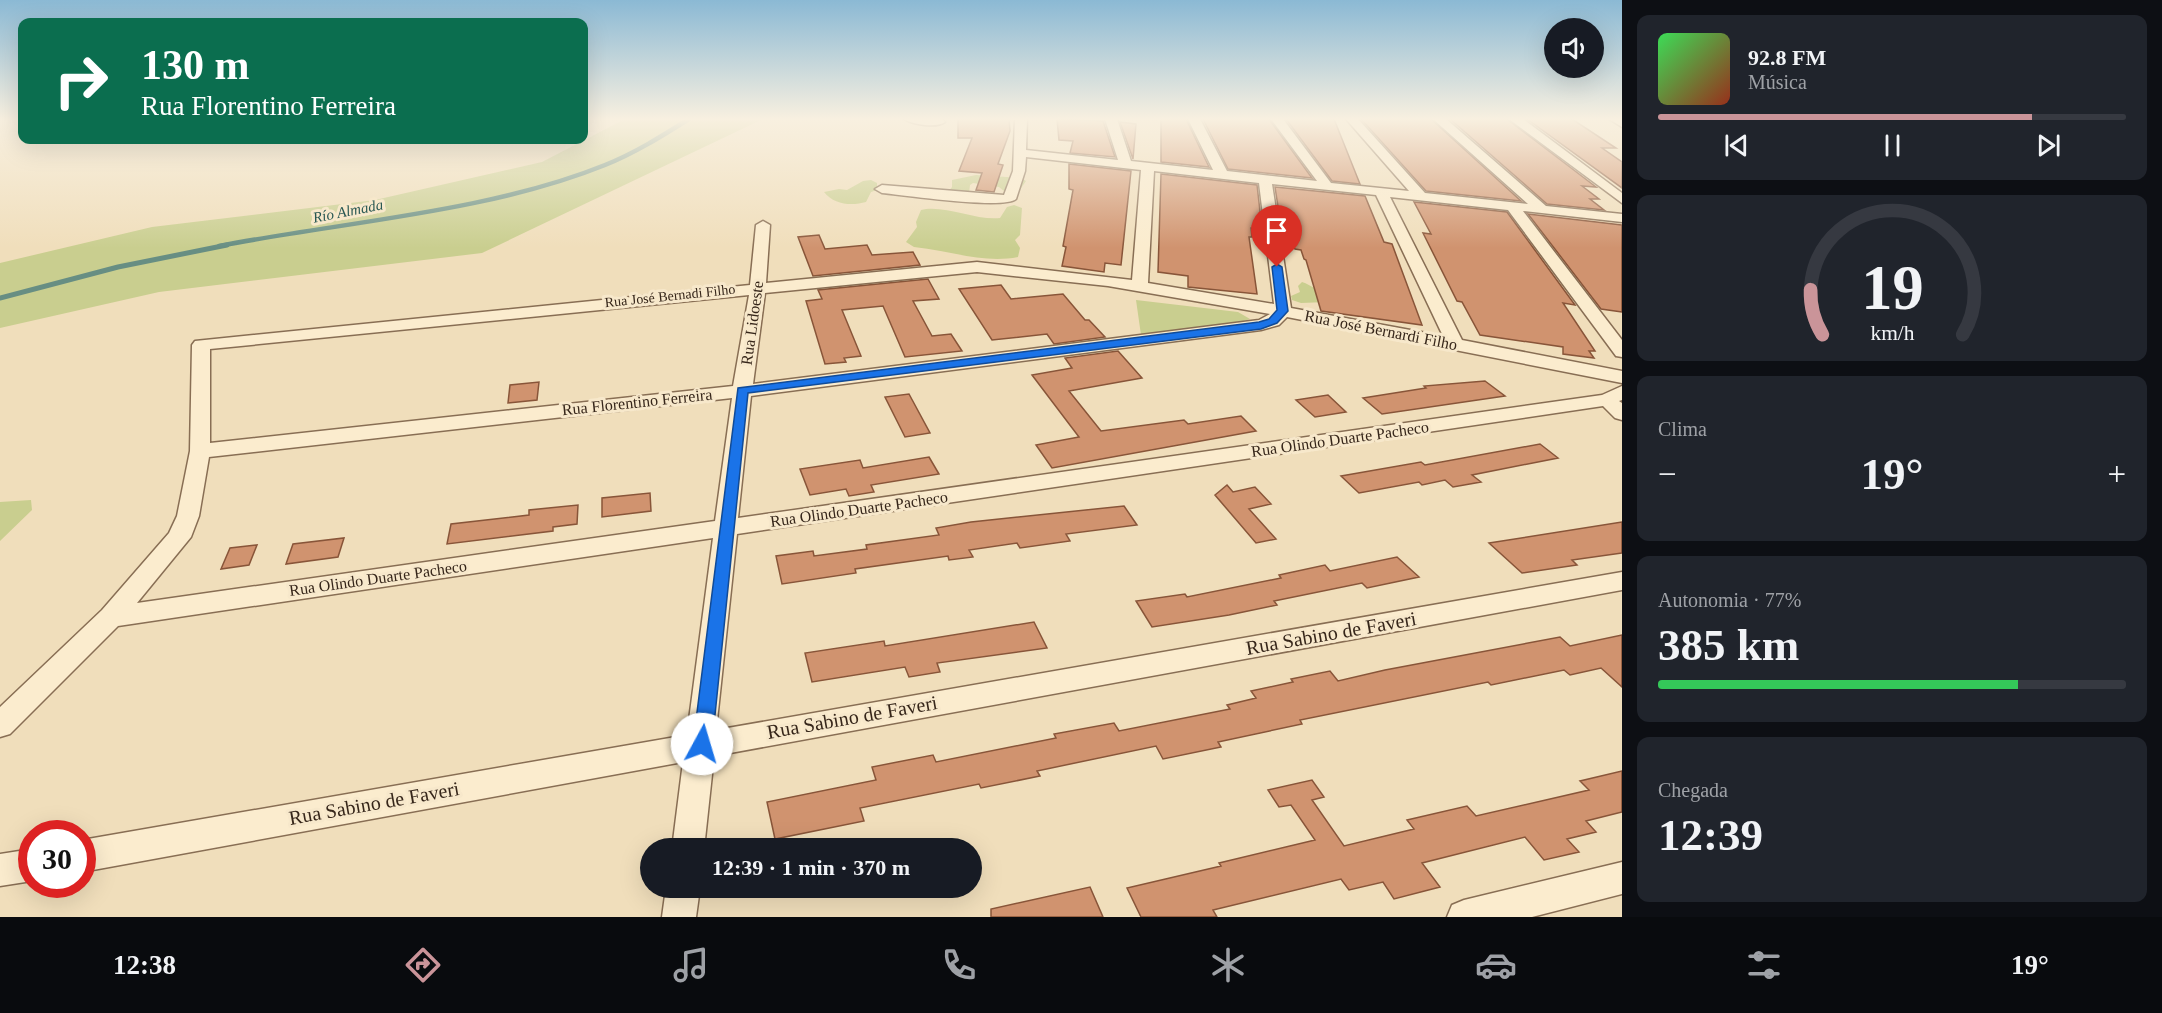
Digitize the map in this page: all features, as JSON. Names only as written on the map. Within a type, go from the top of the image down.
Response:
[{"type":"street","points":[[882,189],[967,198],[1009,199],[1021,162]]},
{"type":"street","points":[[1119,162],[1622,218]]},
{"type":"street","points":[[1216,162],[1222,174]]},
{"type":"street","points":[[1308,162],[1326,186]]},
{"type":"street","points":[[1390,162],[1421,196]]},
{"type":"street","points":[[1488,162],[1542,209]]},
{"type":"street","points":[[1572,162],[1622,199]]},
{"type":"street","points":[[1140,286],[1148,166]]},
{"type":"street","points":[[1265,179],[1283,311]]},
{"type":"street","points":[[1381,192],[1455,344]]},
{"type":"street","points":[[1512,206],[1622,352]]},
{"type":"street","name":"Rua Lidoeste","points":[[689,838],[742,390],[758,287],[763,225]]},
{"type":"street","name":"Rua José Bernadi Filho","points":[[200,451],[201,345],[758,287],[977,267],[1029,270],[1140,286]]},
{"type":"street","name":"Rua José Bernardi Filho","points":[[1140,286],[1283,311],[1622,377]]},
{"type":"street","name":"Rua Florentino Ferreira","points":[[200,451],[742,390],[1261,325],[1273,321],[1283,311]]},
{"type":"street","name":"Rua Olindo Duarte Pacheco","points":[[111,617],[1617,402]]},
{"type":"street","points":[[0,724],[111,617],[179,537],[188,516],[200,451]]},
{"type":"street","name":"Rua Sabino de Faveri","points":[[96,852],[1622,581]]},
{"type":"street","points":[[0,870],[18,867]]},
{"type":"street","points":[[1464,917],[1622,878]]},
{"type":"street","points":[[679,917],[682,898]]},
{"type":"green space","points":[[542,162],[673,162],[482,253],[159,292],[0,328],[0,263],[152,227],[375,200]]},
{"type":"green space","points":[[976,175],[1021,178],[1026,181],[1019,191],[1009,195],[999,187],[973,183],[970,185],[968,202],[950,201],[944,197],[952,187],[952,180]]},
{"type":"green space","points":[[871,180],[877,183],[877,190],[871,192],[866,202],[855,204],[838,202],[824,192],[847,190],[863,181]]},
{"type":"green space","points":[[1014,205],[1022,208],[1020,235],[1015,240],[1020,248],[1018,257],[979,258],[914,247],[906,242],[917,227],[916,222],[921,210],[939,209],[1000,218],[1007,207]]},
{"type":"green space","points":[[1302,282],[1317,290],[1327,302],[1301,303],[1292,300],[1291,296],[1300,292],[1298,286]]},
{"type":"green space","points":[[1136,300],[1238,312],[1250,319],[1227,326],[1141,335]]},
{"type":"green space","points":[[31,500],[32,510],[0,541],[0,502]]},
{"type":"building","points":[[963,162],[999,162],[998,164],[1003,165],[994,192],[976,190],[982,173],[959,171]]},
{"type":"building","points":[[1161,162],[1207,162],[1209,167]]},
{"type":"building","points":[[1224,162],[1300,162],[1312,178],[1228,169]]},
{"type":"building","points":[[1318,162],[1351,162],[1360,184],[1332,181]]},
{"type":"building","points":[[1400,162],[1478,162],[1521,201],[1426,191]]},
{"type":"building","points":[[1499,162],[1563,162],[1596,187],[1582,186],[1599,199],[1590,199],[1604,210],[1547,204]]},
{"type":"building","points":[[1586,162],[1622,162],[1622,188]]},
{"type":"building","points":[[1069,164],[1131,171],[1121,265],[1105,263],[1104,272],[1062,266],[1066,247],[1063,246],[1073,190],[1069,189]]},
{"type":"building","points":[[1161,174],[1257,185],[1262,229],[1251,228],[1252,237],[1249,237],[1257,294],[1188,287],[1188,276],[1158,272]]},
{"type":"building","points":[[1275,187],[1365,196],[1384,242],[1392,244],[1422,325],[1321,311],[1306,260],[1301,250],[1295,249],[1287,232],[1282,232]]},
{"type":"building","points":[[1414,202],[1507,212],[1575,305],[1563,303],[1595,351],[1589,351],[1594,358],[1563,354],[1563,347],[1480,335],[1462,302],[1457,301],[1423,233],[1431,234]]},
{"type":"building","points":[[1528,214],[1622,225],[1622,312],[1601,309]]},
{"type":"building","points":[[819,235],[825,249],[867,245],[872,255],[913,252],[920,265],[813,276],[798,237]]},
{"type":"building","points":[[928,279],[939,299],[913,301],[932,336],[951,334],[962,351],[905,357],[883,306],[842,310],[861,356],[844,358],[846,362],[825,364],[806,301],[822,299],[818,290]]},
{"type":"building","points":[[1001,285],[1011,299],[1063,294],[1085,320],[1089,320],[1105,337],[1054,344],[1047,334],[992,340],[959,289]]},
{"type":"building","points":[[1118,351],[1142,378],[1069,391],[1101,431],[1184,420],[1188,424],[1241,416],[1256,431],[1052,468],[1036,445],[1079,437],[1032,375],[1072,368],[1065,358]]},
{"type":"building","points":[[1485,381],[1505,396],[1382,414],[1363,398],[1426,388],[1424,386]]},
{"type":"building","points":[[539,382],[537,400],[508,403],[510,385]]},
{"type":"building","points":[[909,394],[930,433],[905,437],[885,397]]},
{"type":"building","points":[[1328,395],[1346,412],[1315,417],[1296,400]]},
{"type":"building","points":[[1540,444],[1558,458],[1472,475],[1481,482],[1453,487],[1445,480],[1422,485],[1419,482],[1359,493],[1341,476],[1421,462],[1425,465]]},
{"type":"building","points":[[929,457],[939,474],[871,485],[874,492],[849,496],[846,489],[810,495],[800,469],[860,460],[863,468]]},
{"type":"building","points":[[1227,485],[1233,492],[1255,487],[1271,504],[1249,509],[1276,539],[1256,543],[1215,495]]},
{"type":"building","points":[[650,493],[651,511],[602,517],[602,498]]},
{"type":"building","points":[[578,505],[577,524],[553,527],[553,531],[447,544],[451,524],[529,515],[529,510]]},
{"type":"building","points":[[1124,506],[1137,525],[1066,534],[1070,541],[1020,548],[1017,543],[969,550],[973,557],[949,560],[948,556],[855,569],[856,573],[782,584],[776,556],[813,551],[814,556],[867,549],[866,545],[939,535],[936,528],[971,522]]},
{"type":"building","points":[[1622,522],[1622,553],[1572,560],[1577,565],[1522,573],[1489,543]]},
{"type":"building","points":[[344,538],[338,557],[286,564],[293,544]]},
{"type":"building","points":[[257,545],[249,565],[221,569],[230,548]]},
{"type":"building","points":[[1397,557],[1419,577],[1367,588],[1362,583],[1274,601],[1277,605],[1152,627],[1136,601],[1185,594],[1187,597],[1281,578],[1279,575],[1325,565],[1330,571]]},
{"type":"building","points":[[1034,622],[1047,648],[937,663],[940,672],[909,677],[905,667],[812,682],[805,653],[884,641],[885,646]]},
{"type":"building","points":[[1622,635],[1622,687],[1601,668],[1570,675],[1564,670],[1491,685],[1488,682],[1300,720],[1302,724],[1218,742],[1221,747],[1163,759],[1156,746],[1037,771],[1040,776],[981,788],[979,784],[860,808],[864,821],[775,838],[767,802],[876,780],[872,767],[933,755],[936,762],[1056,738],[1054,734],[1114,723],[1119,731],[1230,709],[1227,705],[1256,698],[1251,691],[1293,682],[1291,679],[1330,671],[1338,681],[1560,637],[1570,646]]},
{"type":"building","points":[[1622,771],[1622,812],[1586,821],[1596,832],[1567,839],[1579,852],[1544,860],[1525,837],[1422,863],[1440,887],[1394,899],[1383,882],[1349,890],[1341,879],[1213,910],[1217,917],[1141,917],[1127,888],[1221,866],[1219,863],[1315,840],[1291,805],[1279,807],[1268,790],[1312,780],[1324,797],[1312,800],[1344,846],[1414,829],[1407,820],[1467,806],[1476,816],[1589,790],[1580,781]]},
{"type":"building","points":[[1090,887],[1103,917],[991,917],[991,909]]},
{"type":"waterway","name":"Río Almada","points":[[219,246],[465,205],[560,181],[612,162]]},
{"type":"waterway","name":"Río Almada","points":[[0,298],[118,267],[227,245]]},
{"type":"route","points":[[702,744],[742,390],[1261,325],[1273,321],[1283,311],[1277,267]]}]
